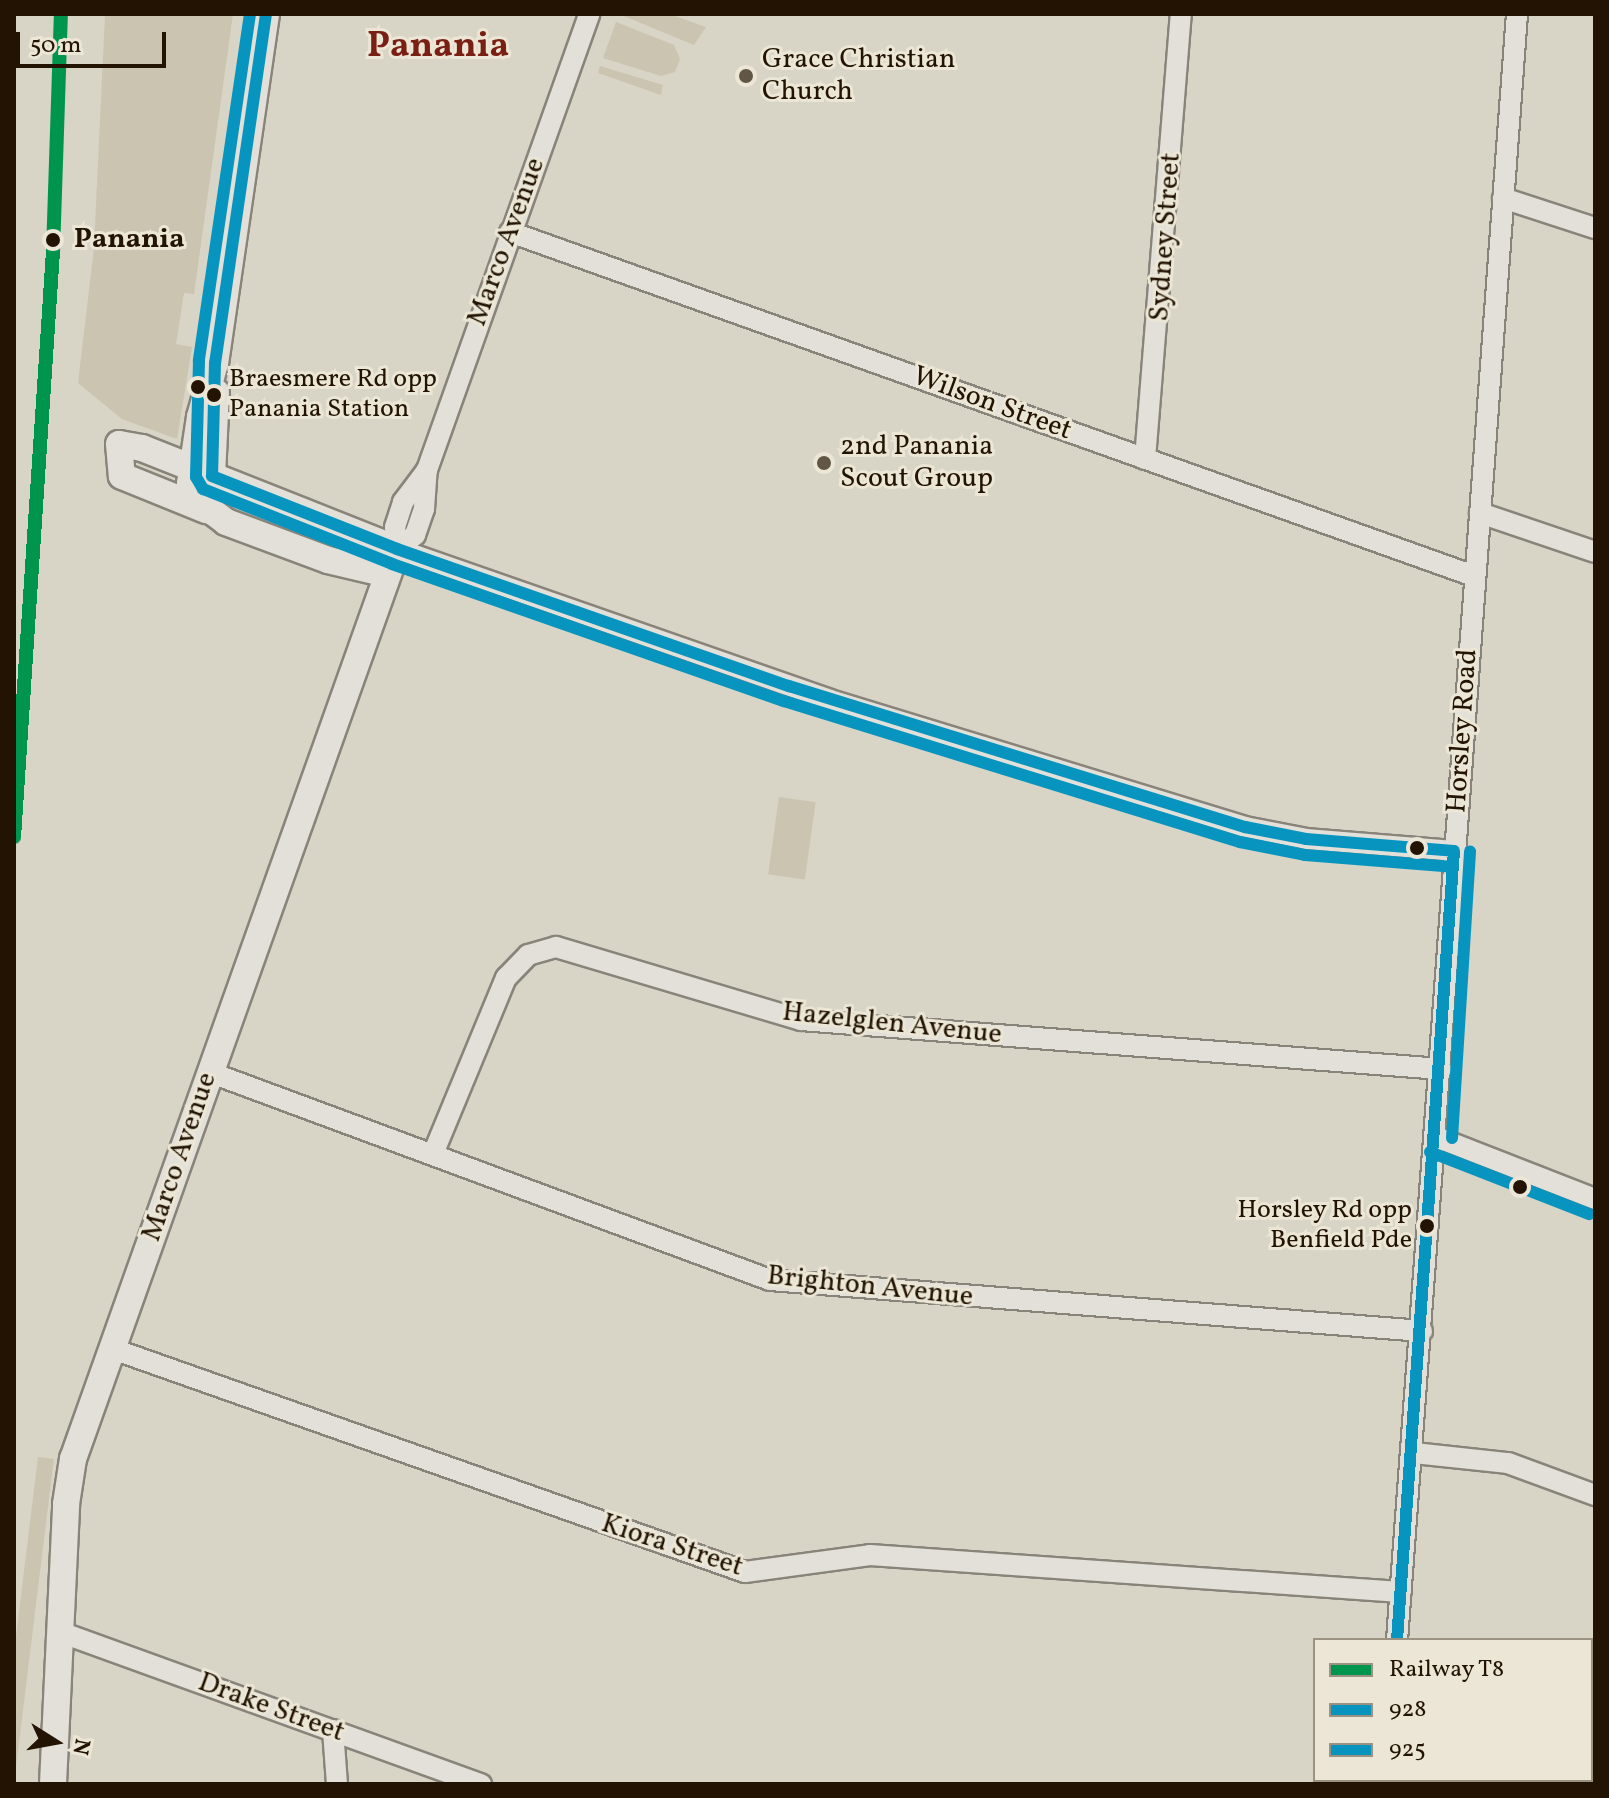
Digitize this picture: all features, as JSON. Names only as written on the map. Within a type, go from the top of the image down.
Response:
[{"type":"street","points":[[206,510],[193,493],[195,469],[215,363],[266,14]]},
{"type":"street","name":"Marco Avenue","points":[[53,1784],[70,1471],[387,574],[397,549],[415,535],[424,509],[427,470],[589,14]]},
{"type":"street","name":"Sydney Street","points":[[1145,459],[1181,14]]},
{"type":"street","name":"Horsley Road","points":[[1397,1638],[1414,1453],[1454,851],[1517,14]]},
{"type":"street","points":[[1503,198],[1595,228]]},
{"type":"street","name":"Wilson Street","points":[[510,232],[1474,576]]},
{"type":"street","points":[[387,574],[226,522],[206,510],[122,476],[117,447],[125,442],[397,549],[830,700],[1245,827],[1306,839],[1454,851]]},
{"type":"street","points":[[1480,513],[1595,552]]},
{"type":"street","points":[[358,567],[369,536]]},
{"type":"street","name":"Hazelglen Avenue","points":[[433,1154],[506,978],[528,955],[556,947],[801,1020],[1441,1069]]},
{"type":"street","name":"Brighton Avenue","points":[[209,1072],[783,1283],[1422,1331]]},
{"type":"street","points":[[1436,1137],[1595,1199]]},
{"type":"street","name":"Kiora Street","points":[[113,1349],[745,1572],[870,1555],[1401,1592]]},
{"type":"street","points":[[1414,1453],[1497,1460],[1595,1495]]},
{"type":"street","name":"Drake Street","points":[[60,1632],[481,1784]]},
{"type":"street","points":[[333,1730],[337,1784]]},
{"type":"shaded area","points":[[105,14],[233,14],[194,294],[184,293],[176,344],[192,347],[177,439],[122,419],[78,383],[94,248]]},
{"type":"shaded area","points":[[619,14],[669,14],[706,27],[694,45]]},
{"type":"shaded area","points":[[616,22],[674,45],[680,59],[675,72],[661,76],[603,58]]},
{"type":"shaded area","points":[[600,66],[663,85],[661,95],[598,73]]},
{"type":"shaded area","points":[[779,797],[816,802],[805,879],[768,874]]},
{"type":"shaded area","points":[[38,1457],[54,1459],[14,1784],[14,1652]]},
{"type":"shaded area","points":[[1593,1779],[1595,1784],[1512,1784],[1593,1782]]},
{"type":"rail line","name":"T8","points":[[14,837],[53,252],[61,14]]},
{"type":"transit line","name":"925","points":[[250,14],[199,361],[196,477],[203,489],[392,564],[784,701],[1240,842],[1305,855],[1453,867]]},
{"type":"transit line","name":"928","points":[[266,14],[215,363],[212,476],[397,549],[789,686],[1245,827],[1306,839],[1454,851]]},
{"type":"transit line","name":"928","points":[[1397,1638],[1454,851]]},
{"type":"transit line","name":"925","points":[[1452,1138],[1470,852]]},
{"type":"transit line","name":"925","points":[[1430,1152],[1589,1214]]},
{"type":"place","name":"Grace Christian Church","points":[[746,76]]},
{"type":"place","name":"Panania","points":[[53,240]]},
{"type":"place","name":"Braesmere Rd opp Panania Station","points":[[214,395]]},
{"type":"place","name":"2nd Panania Scout Group","points":[[824,463]]},
{"type":"place","name":"Horsley Rd opp Benfield Pde","points":[[1427,1226]]},
{"type":"district","name":"Panania","points":[[438,48]]}]
